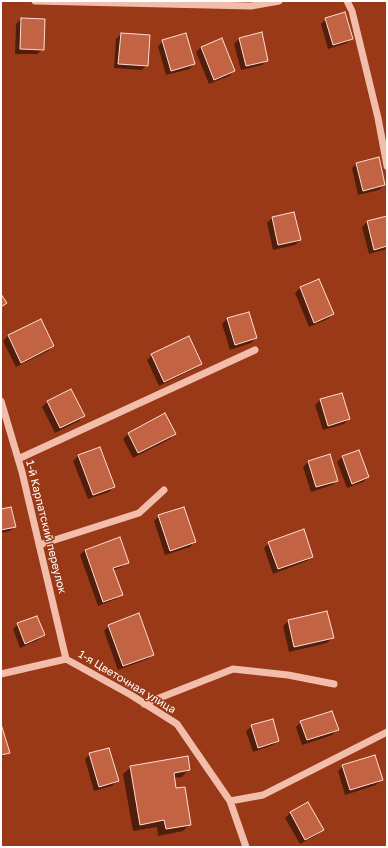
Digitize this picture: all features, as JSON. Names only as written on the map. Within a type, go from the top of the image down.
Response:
[{"type":"lane","points":[[35,1],[251,6],[279,1]]},
{"type":"lane","points":[[347,1],[352,11],[375,102],[387,166]]},
{"type":"lane","points":[[18,459],[255,350]]},
{"type":"lane","name":"1-й Карпатский переулок","points":[[1,401],[18,459],[66,659]]},
{"type":"lane","points":[[39,545],[139,512],[164,490]]},
{"type":"lane","points":[[1,674],[66,659]]},
{"type":"lane","name":"1-я Цветочная улица","points":[[66,659],[177,724],[230,801],[246,847]]},
{"type":"lane","points":[[144,704],[234,669],[288,675],[334,684]]},
{"type":"lane","points":[[230,801],[263,795],[387,732]]},
{"type":"building","points":[[345,12],[353,39],[333,45],[325,18]]},
{"type":"building","points":[[21,18],[45,19],[44,50],[20,49]]},
{"type":"building","points":[[262,32],[268,61],[246,66],[239,38]]},
{"type":"building","points":[[121,33],[150,35],[148,66],[118,64]]},
{"type":"building","points":[[186,33],[195,64],[171,71],[162,40]]},
{"type":"building","points":[[222,38],[235,71],[214,80],[201,47]]},
{"type":"building","points":[[379,157],[385,185],[363,191],[356,163]]},
{"type":"building","points":[[294,212],[301,240],[278,245],[272,217]]},
{"type":"building","points":[[387,216],[387,246],[374,250],[367,221]]},
{"type":"building","points":[[319,279],[334,314],[314,323],[300,287]]},
{"type":"building","points":[[1,294],[7,303],[1,307]]},
{"type":"building","points":[[249,312],[257,338],[235,345],[227,318]]},
{"type":"building","points":[[41,319],[54,346],[21,363],[8,335]]},
{"type":"building","points":[[189,336],[202,364],[164,382],[151,354]]},
{"type":"building","points":[[71,389],[85,416],[60,428],[47,401]]},
{"type":"building","points":[[342,393],[350,419],[328,426],[320,399]]},
{"type":"building","points":[[165,413],[176,434],[138,453],[128,433]]},
{"type":"building","points":[[100,447],[115,487],[93,495],[78,455]]},
{"type":"building","points":[[359,450],[369,477],[352,484],[342,456]]},
{"type":"building","points":[[330,454],[338,481],[316,487],[308,461]]},
{"type":"building","points":[[11,507],[16,527],[1,530],[1,509]]},
{"type":"building","points":[[184,507],[196,542],[170,551],[158,515]]},
{"type":"building","points":[[304,529],[313,557],[278,569],[268,542]]},
{"type":"building","points":[[120,537],[129,563],[113,568],[123,595],[103,602],[85,550]]},
{"type":"building","points":[[327,611],[334,638],[294,647],[288,620]]},
{"type":"building","points":[[139,613],[154,655],[123,666],[108,625]]},
{"type":"building","points":[[37,616],[45,635],[25,644],[17,623]]},
{"type":"building","points":[[332,711],[339,730],[307,740],[300,721]]},
{"type":"building","points":[[273,719],[279,741],[258,748],[251,725]]},
{"type":"building","points":[[1,724],[10,753],[1,755]]},
{"type":"building","points":[[109,748],[119,781],[99,787],[89,753]]},
{"type":"building","points":[[375,755],[383,780],[350,790],[342,765]]},
{"type":"building","points":[[188,756],[190,770],[174,773],[176,788],[185,787],[191,825],[166,829],[164,820],[140,825],[130,766]]},
{"type":"building","points":[[308,802],[324,830],[305,840],[290,812]]}]
